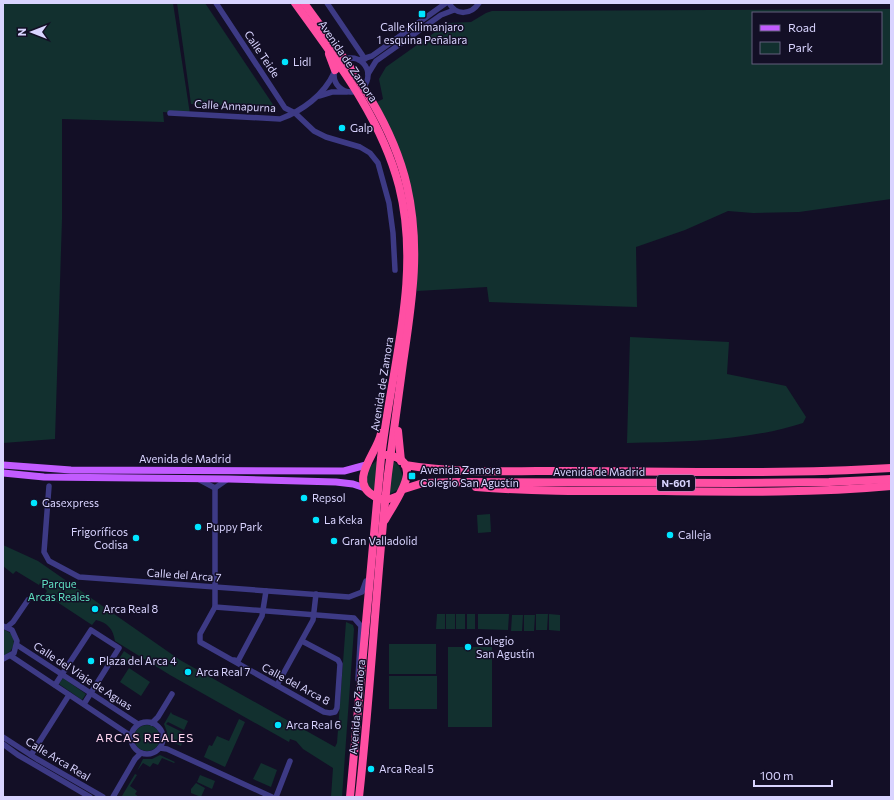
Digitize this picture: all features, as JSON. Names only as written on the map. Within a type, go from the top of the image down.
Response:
[{"type":"highway","name":"Avenida de Zamora","points":[[295,3],[373,102],[398,157],[406,184],[415,239],[413,297],[382,455],[383,524],[359,797]]},
{"type":"highway","name":"Avenida de Zamora","points":[[304,3],[331,47]]},
{"type":"highway","points":[[331,47],[344,64]]},
{"type":"highway","name":"Avenida de Zamora","points":[[350,797],[371,559],[391,456],[407,283],[407,239],[399,187],[391,159],[379,130],[364,103],[359,86]]},
{"type":"highway","points":[[398,496],[382,499],[371,495],[365,488],[363,478],[380,436],[386,394],[399,368]]},
{"type":"highway","points":[[383,524],[408,480],[398,439],[402,391],[399,368]]},
{"type":"highway","points":[[368,463],[382,455],[391,456]]},
{"type":"highway","name":"Avenida de Madrid","points":[[391,456],[403,463],[423,468],[463,470],[836,471],[891,468]]},
{"type":"highway","points":[[760,471],[891,464]]},
{"type":"highway","name":"Avenida de Madrid","points":[[404,489],[423,483],[460,482],[733,483],[829,482],[891,479]]},
{"type":"highway","points":[[460,482],[471,486],[556,491],[846,490],[891,486]]},
{"type":"main road","name":"Avenida de Madrid","points":[[3,465],[71,470],[344,471],[368,463]]},
{"type":"main road","name":"Avenida de Madrid","points":[[3,473],[44,477],[229,478],[344,483],[365,488]]},
{"type":"street","name":"Calle Teide","points":[[216,3],[285,108],[295,114],[314,131],[326,138],[360,147],[370,153],[378,163],[389,203],[394,233],[395,270]]},
{"type":"street","points":[[327,3],[365,59]]},
{"type":"street","points":[[344,64],[372,56],[447,3],[454,10],[460,12],[469,12],[479,3]]},
{"type":"street","points":[[359,86],[376,61],[441,15],[454,10]]},
{"type":"street","name":"Calle Annapurna","points":[[170,113],[280,119],[295,114],[317,96],[328,85],[344,64]]},
{"type":"street","points":[[344,64],[365,66],[359,86]]},
{"type":"street","points":[[344,64],[337,85],[359,86]]},
{"type":"street","name":"Calle Annapurna","points":[[317,96],[359,86]]},
{"type":"street","points":[[196,478],[216,488]]},
{"type":"street","name":"Avenida de Madrid","points":[[216,488],[229,478]]},
{"type":"street","name":"Calle del Arca 7","points":[[49,486],[44,552],[49,561],[79,577],[349,597],[362,592],[365,587],[371,559]]},
{"type":"street","name":"Calle del Arca 8","points":[[216,488],[215,607],[199,638],[200,642],[277,686],[330,713],[335,712],[340,664],[338,660],[302,641]]},
{"type":"street","points":[[228,658],[238,661],[262,616],[266,591]]},
{"type":"street","points":[[277,686],[313,620],[316,594]]},
{"type":"street","points":[[3,659],[11,656],[17,645],[16,637],[7,628],[28,600]]},
{"type":"street","points":[[215,607],[348,616],[358,622],[361,626],[357,672],[359,697]]},
{"type":"street","points":[[55,686],[91,630],[119,648],[84,704]]},
{"type":"street","name":"Calle del Viaje de Aguas","points":[[17,645],[138,724]]},
{"type":"street","name":"Calle del Viaje de Aguas","points":[[11,656],[131,736]]},
{"type":"street","points":[[154,724],[172,694]]},
{"type":"street","points":[[31,755],[69,695]]},
{"type":"street","points":[[145,722],[154,724],[163,735],[161,746],[151,754],[138,752],[132,744],[131,736],[138,724],[145,722]]},
{"type":"street","name":"Calle Arca Real","points":[[3,737],[103,797]]},
{"type":"street","name":"Calle Arca Real","points":[[3,744],[18,755],[90,797]]},
{"type":"street","points":[[161,746],[272,797]]},
{"type":"street","points":[[113,797],[138,752]]},
{"type":"street","points":[[276,797],[290,761]]},
{"type":"green space","points":[[3,3],[173,3],[190,114],[163,112],[164,122],[62,119],[62,219],[55,439],[3,443]]},
{"type":"green space","points":[[177,3],[205,3],[274,106],[273,108],[191,104]]},
{"type":"green space","points":[[891,9],[891,199],[799,212],[753,213],[728,211],[685,230],[636,247],[637,307],[489,302],[487,287],[417,291],[417,229],[392,133],[377,102],[383,99],[379,79],[386,67],[448,23],[471,22],[492,11]]},
{"type":"green space","points":[[630,337],[729,342],[727,374],[786,386],[806,417],[803,423],[760,434],[694,441],[627,443]]},
{"type":"green space","points":[[379,460],[375,493],[367,485],[366,475],[371,466]]},
{"type":"green space","points":[[392,460],[399,466],[403,477],[399,489],[389,494]]},
{"type":"green space","points":[[490,514],[491,532],[478,533],[477,515]]},
{"type":"green space","name":"Parque Arcas Reales","points":[[3,545],[38,561],[180,660],[335,747],[337,743],[346,622],[353,625],[354,629],[342,797],[331,797],[333,768],[303,749],[296,741],[290,739],[289,742],[170,675],[115,641],[113,633],[107,625],[96,620],[92,625],[45,594],[47,591],[40,583],[39,585],[16,571],[13,574],[3,566]]},
{"type":"green space","points":[[437,614],[445,614],[445,629],[436,629]]},
{"type":"green space","points":[[446,614],[455,614],[455,629],[446,629]]},
{"type":"green space","points":[[456,614],[465,614],[465,629],[456,629]]},
{"type":"green space","points":[[467,614],[475,614],[475,629],[467,629]]},
{"type":"green space","points":[[478,614],[509,614],[508,630],[478,629]]},
{"type":"green space","points":[[536,614],[548,614],[547,630],[536,630]]},
{"type":"green space","points":[[549,614],[560,615],[560,631],[549,630]]},
{"type":"green space","points":[[512,615],[523,615],[522,631],[511,631]]},
{"type":"green space","points":[[524,615],[535,615],[534,631],[524,631]]},
{"type":"green space","points":[[3,629],[12,634],[14,644],[11,650],[3,656]]},
{"type":"green space","points":[[389,644],[436,644],[436,674],[389,674]]},
{"type":"green space","points":[[448,647],[492,647],[492,727],[448,727]]},
{"type":"green space","points":[[124,651],[137,660],[132,667],[119,659]]},
{"type":"green space","points":[[129,668],[150,682],[141,696],[120,682]]},
{"type":"green space","points":[[389,676],[437,676],[437,709],[389,709]]},
{"type":"green space","points":[[63,678],[86,694],[82,700],[59,684]]},
{"type":"green space","points":[[171,712],[172,714],[188,721],[184,730],[168,722],[166,724],[186,734],[181,746],[168,740],[164,724]]},
{"type":"green space","points":[[239,719],[245,722],[225,767],[204,757],[209,745],[212,746],[217,736],[229,741]]},
{"type":"green space","points":[[147,725],[156,729],[160,738],[156,747],[147,751],[138,747],[134,738],[138,729]]},
{"type":"green space","points":[[160,755],[175,762],[174,763],[162,758],[158,765],[153,763],[150,767],[143,763],[137,771],[143,759],[152,759]]},
{"type":"green space","points":[[261,763],[277,770],[271,787],[253,779]]},
{"type":"green space","points":[[135,774],[137,775],[130,786],[137,791],[135,794],[139,797],[122,796]]},
{"type":"green space","points":[[200,775],[215,781],[212,789],[197,782]]},
{"type":"green space","points":[[196,783],[205,788],[201,797],[191,793],[191,789]]},
{"type":"place","name":"Calle Kilimanjaro 1 esquina Peñalara","points":[[422,14]]},
{"type":"place","name":"Lidl","points":[[285,62]]},
{"type":"place","name":"Galp","points":[[342,128]]},
{"type":"place","name":"Avenida Zamora Colegio San Agustín","points":[[412,476]]},
{"type":"place","name":"Repsol","points":[[304,498]]},
{"type":"place","name":"Gasexpress","points":[[34,503]]},
{"type":"place","name":"La Keka","points":[[316,520]]},
{"type":"place","name":"Puppy Park","points":[[198,527]]},
{"type":"place","name":"Calleja","points":[[670,535]]},
{"type":"place","name":"Frigoríficos Codisa","points":[[136,538]]},
{"type":"place","name":"Gran Valladolid","points":[[334,541]]},
{"type":"place","name":"Arca Real 8","points":[[95,609]]},
{"type":"place","name":"Colegio San Agustín","points":[[468,647]]},
{"type":"place","name":"Plaza del Arca 4","points":[[91,661]]},
{"type":"place","name":"Arca Real 7","points":[[188,672]]},
{"type":"place","name":"Arca Real 6","points":[[278,725]]},
{"type":"place","name":"Arca Real 5","points":[[371,769]]},
{"type":"district","name":"ARCAS REALES","points":[[145,738]]}]
